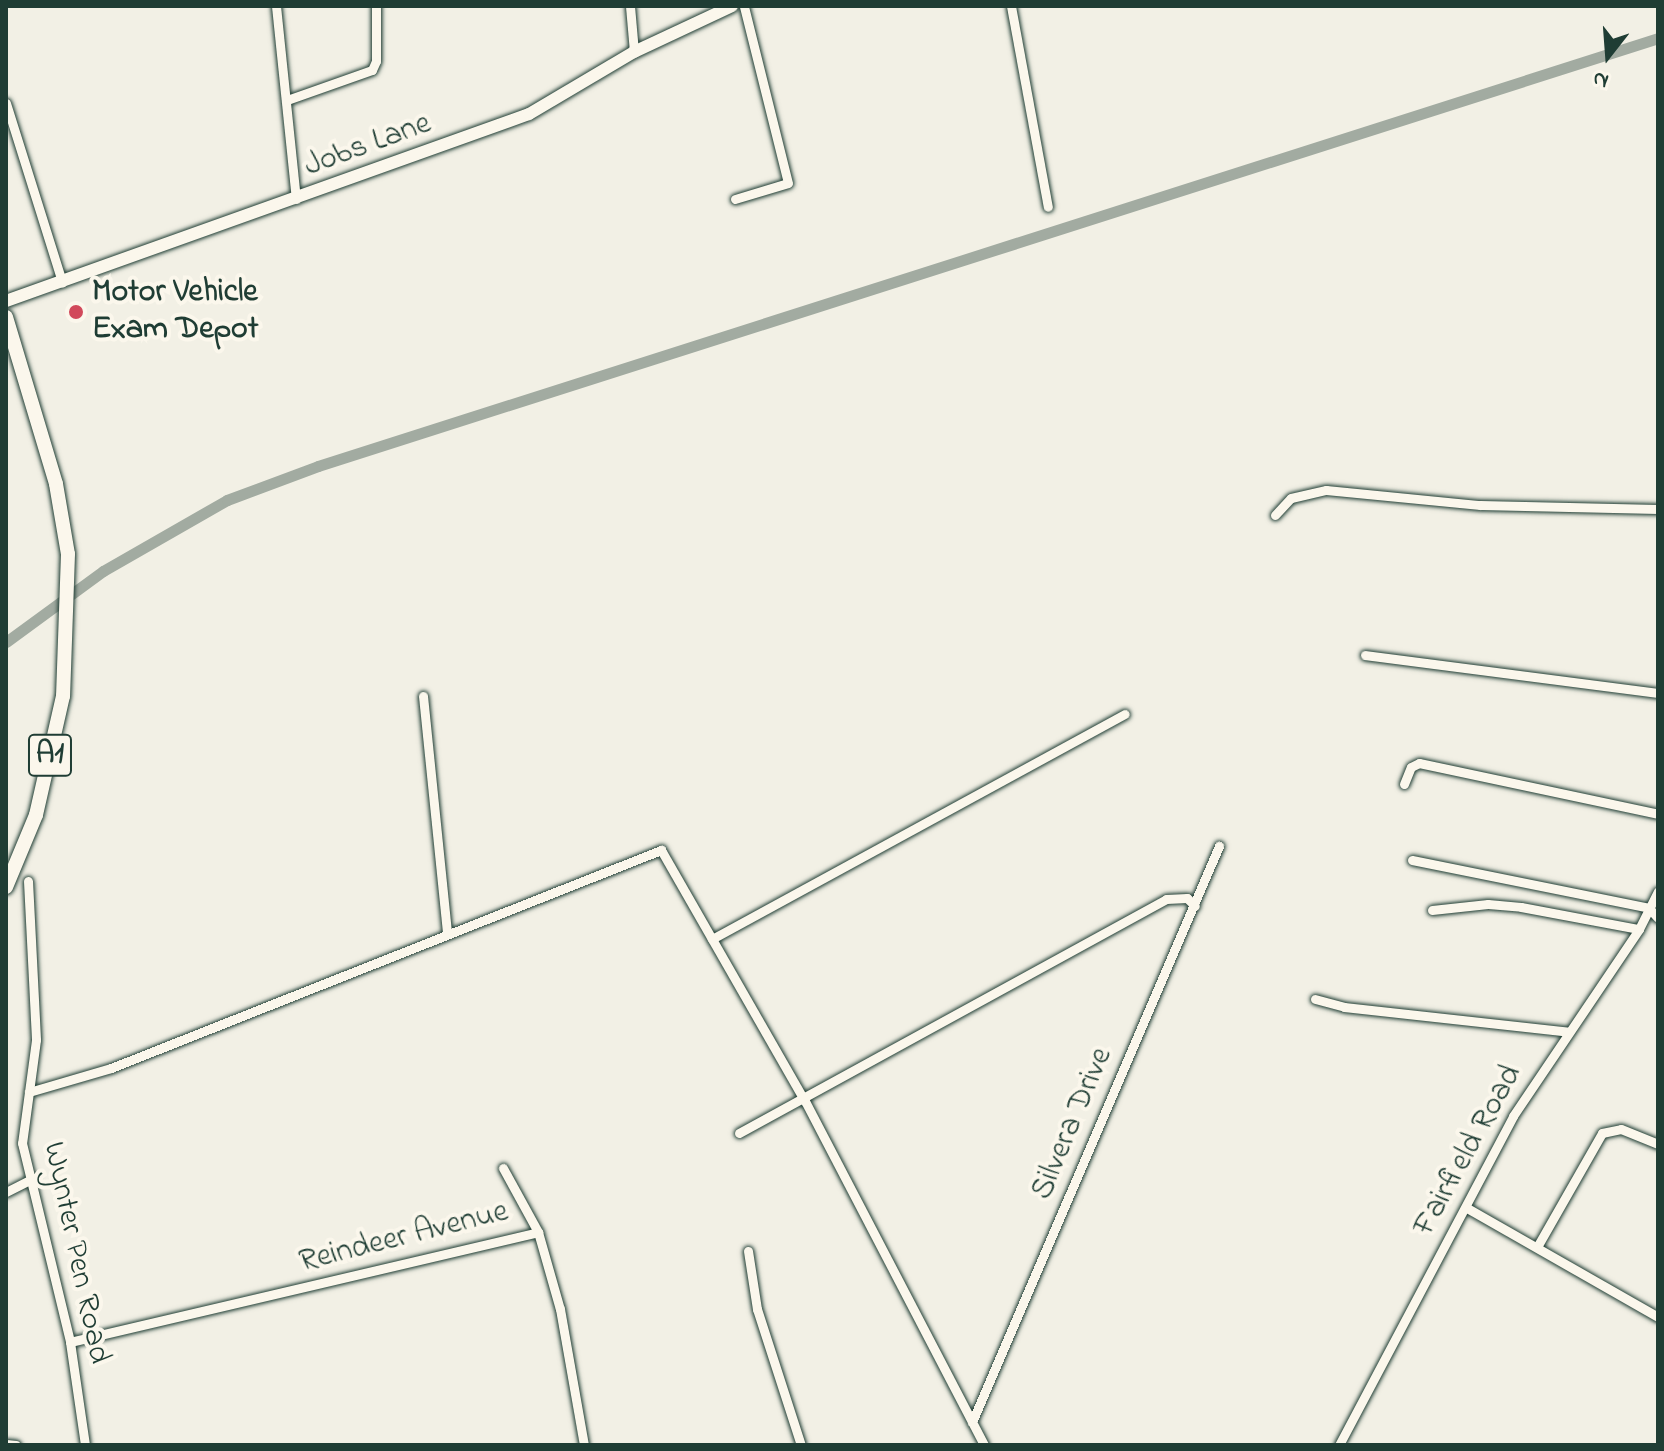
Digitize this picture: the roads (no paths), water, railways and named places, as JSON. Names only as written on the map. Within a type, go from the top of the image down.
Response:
[{"type":"main road","name":"A1","points":[[6,317],[56,484],[68,554],[63,696],[36,815],[6,887]]},
{"type":"street","points":[[276,6],[296,199]]},
{"type":"street","points":[[287,100],[372,70],[376,61],[376,6]]},
{"type":"street","points":[[630,6],[634,52]]},
{"type":"street","name":"Jobs Lane","points":[[6,301],[529,114],[634,52],[732,6]]},
{"type":"street","points":[[735,199],[788,183],[744,6]]},
{"type":"street","points":[[1011,6],[1048,207]]},
{"type":"street","points":[[6,103],[62,282]]},
{"type":"street","points":[[1275,515],[1291,498],[1326,490],[1480,505],[1658,509]]},
{"type":"street","points":[[1365,655],[1658,693]]},
{"type":"street","points":[[423,696],[447,934]]},
{"type":"street","points":[[712,939],[1125,714]]},
{"type":"street","points":[[1404,784],[1411,767],[1419,763],[1658,814]]},
{"type":"street","name":"Silvera Drive","points":[[972,1422],[1219,846]]},
{"type":"street","points":[[29,1092],[111,1068],[661,850],[805,1101],[984,1445]]},
{"type":"street","points":[[1412,860],[1649,908],[1658,918]]},
{"type":"street","name":"Wynter Pen Road","points":[[28,881],[36,1040],[22,1143],[34,1178],[70,1342],[85,1445]]},
{"type":"street","name":"Fairfield Road","points":[[1339,1445],[1513,1116],[1639,929],[1658,891]]},
{"type":"street","points":[[739,1133],[805,1101],[1166,899],[1187,898],[1195,906]]},
{"type":"street","points":[[1432,910],[1521,907],[1639,929]]},
{"type":"street","points":[[1315,999],[1344,1007],[1569,1032]]},
{"type":"street","points":[[1537,1247],[1602,1133],[1621,1129],[1658,1144]]},
{"type":"street","points":[[503,1168],[538,1232]]},
{"type":"street","points":[[6,1192],[34,1178]]},
{"type":"street","points":[[1467,1208],[1658,1317]]},
{"type":"street","name":"Reindeer Avenue","points":[[70,1342],[538,1232],[560,1309],[584,1445]]},
{"type":"street","points":[[748,1251],[757,1309],[801,1445]]},
{"type":"waterway","points":[[6,642],[103,571],[227,500],[318,466],[1658,38]]},
{"type":"place","name":"Motor Vehicle Exam Depot","points":[[76,312]]}]
